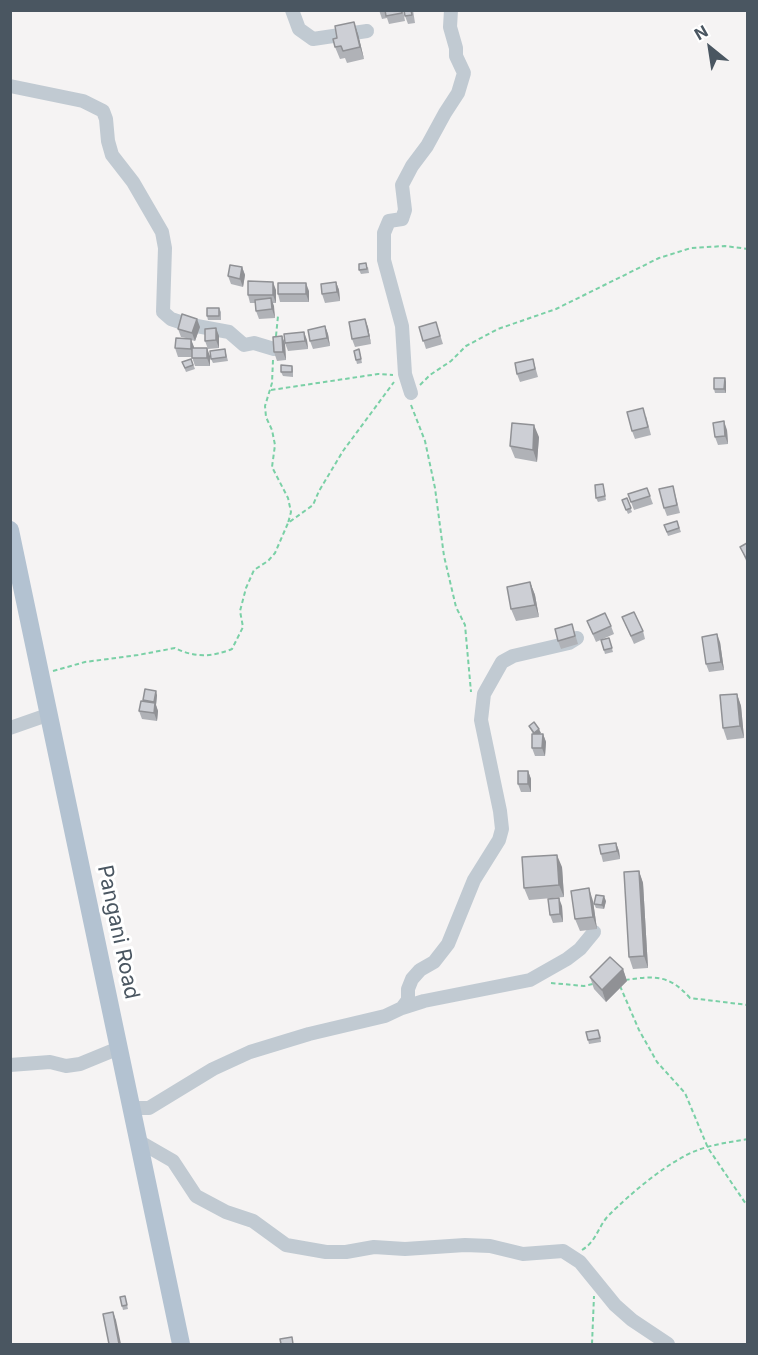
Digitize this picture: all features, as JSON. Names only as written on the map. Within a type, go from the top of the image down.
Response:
[{"type":"main road","name":"Pangani Road","points":[[10,530],[181,1344]]},
{"type":"street","points":[[292,10],[299,29],[313,39],[367,31]]},
{"type":"street","points":[[411,393],[405,374],[402,326],[384,260],[384,233],[389,221],[402,219],[405,210],[402,185],[458,93],[462,80],[464,73],[456,56],[450,27],[451,10]]},
{"type":"street","points":[[10,86],[83,101],[103,111],[112,155],[133,182],[162,232],[165,248],[163,312],[186,324],[229,332],[244,345],[254,343],[274,349]]},
{"type":"street","points":[[402,1008],[408,1000],[408,989],[412,979],[420,970],[434,962],[448,944],[474,879],[499,840],[502,829],[481,720],[484,694],[502,662],[513,656],[569,643],[578,638]]},
{"type":"street","points":[[10,728],[50,714]]},
{"type":"street","points":[[132,1108],[148,1108],[213,1069],[250,1052],[309,1034],[385,1016],[424,1001],[530,980],[567,959],[594,932]]},
{"type":"street","points":[[10,1065],[50,1062],[66,1066],[80,1064],[119,1048]]},
{"type":"street","points":[[140,1142],[172,1161],[196,1196],[226,1212],[253,1221],[286,1245],[326,1252],[346,1252],[374,1247],[405,1249],[465,1245],[490,1246],[523,1254],[560,1250],[571,1255],[594,1277],[623,1312],[668,1344]]},
{"type":"path","points":[[471,692],[465,625],[456,607],[444,556],[435,488],[425,441],[411,404],[411,393],[466,346],[498,329],[556,309],[658,258],[692,248],[724,246],[747,249]]},
{"type":"path","points":[[38,670],[52,671],[85,662],[175,648],[185,653],[207,657],[232,649],[243,627],[240,611],[250,578],[254,570],[268,561],[275,553],[291,512],[288,498],[272,466],[275,445],[265,406],[270,390],[278,316]]},
{"type":"path","points":[[270,390],[378,374],[399,375],[343,451],[313,505],[288,523]]},
{"type":"path","points":[[747,1005],[690,998],[667,978],[652,977],[617,981],[639,1030],[657,1062],[685,1093],[708,1148],[747,1207]]},
{"type":"path","points":[[530,980],[574,985],[595,984]]},
{"type":"path","points":[[571,1255],[590,1245],[606,1217],[640,1186],[698,1150],[747,1139]]},
{"type":"path","points":[[592,1344],[594,1277]]},
{"type":"building","points":[[385,10],[401,10],[402,13],[386,16]]},
{"type":"building","points":[[404,10],[411,10],[412,15],[405,16]]},
{"type":"building","points":[[354,22],[360,47],[343,51],[341,46],[335,47],[333,39],[337,38],[335,26]]},
{"type":"building","points":[[366,263],[367,269],[359,270],[359,264]]},
{"type":"building","points":[[230,265],[242,267],[240,279],[228,276]]},
{"type":"building","points":[[248,281],[273,282],[273,295],[248,295]]},
{"type":"building","points":[[336,282],[337,292],[322,294],[321,284]]},
{"type":"building","points":[[278,283],[306,283],[306,294],[278,294]]},
{"type":"building","points":[[271,298],[272,309],[256,311],[255,300]]},
{"type":"building","points":[[207,308],[219,308],[219,316],[207,316]]},
{"type":"building","points":[[182,314],[197,319],[192,333],[178,329]]},
{"type":"building","points":[[365,319],[369,336],[352,339],[349,322]]},
{"type":"building","points":[[436,322],[440,336],[423,341],[419,327]]},
{"type":"building","points":[[325,326],[327,338],[310,341],[308,330]]},
{"type":"building","points":[[216,328],[216,340],[205,341],[205,329]]},
{"type":"building","points":[[304,332],[305,341],[285,343],[284,334]]},
{"type":"building","points":[[282,336],[283,352],[274,352],[273,337]]},
{"type":"building","points":[[176,338],[191,339],[191,349],[175,348]]},
{"type":"building","points":[[192,348],[207,348],[207,358],[192,358]]},
{"type":"building","points":[[225,349],[226,357],[211,359],[210,351]]},
{"type":"building","points":[[359,349],[361,359],[356,360],[354,351]]},
{"type":"building","points":[[191,359],[193,365],[185,368],[182,362]]},
{"type":"building","points":[[533,359],[535,369],[517,374],[515,363]]},
{"type":"building","points":[[281,365],[292,366],[292,372],[281,372]]},
{"type":"building","points":[[714,378],[725,378],[724,389],[714,389]]},
{"type":"building","points":[[643,408],[648,427],[632,431],[627,412]]},
{"type":"building","points":[[724,421],[725,436],[715,437],[713,423]]},
{"type":"building","points":[[512,423],[534,425],[533,450],[510,446]]},
{"type":"building","points":[[603,484],[605,496],[596,498],[595,485]]},
{"type":"building","points":[[673,486],[677,505],[664,508],[659,489]]},
{"type":"building","points":[[647,488],[650,496],[631,502],[628,494]]},
{"type":"building","points":[[627,498],[631,508],[626,510],[622,500]]},
{"type":"building","points":[[677,521],[679,528],[667,532],[664,525]]},
{"type":"building","points":[[747,543],[747,557],[746,558],[740,547]]},
{"type":"building","points":[[530,582],[535,605],[511,609],[507,587]]},
{"type":"building","points":[[634,612],[643,631],[631,636],[622,617]]},
{"type":"building","points":[[605,613],[611,626],[593,634],[587,621]]},
{"type":"building","points":[[572,624],[575,636],[558,641],[555,629]]},
{"type":"building","points":[[717,634],[721,662],[706,664],[702,637]]},
{"type":"building","points":[[609,638],[612,648],[604,650],[601,640]]},
{"type":"building","points":[[145,689],[156,691],[154,702],[143,700]]},
{"type":"building","points":[[737,694],[740,726],[723,728],[720,695]]},
{"type":"building","points":[[141,701],[155,703],[154,713],[139,711]]},
{"type":"building","points":[[534,722],[539,729],[534,733],[529,726]]},
{"type":"building","points":[[532,734],[543,734],[542,748],[532,748]]},
{"type":"building","points":[[518,771],[528,771],[528,784],[518,784]]},
{"type":"building","points":[[616,843],[617,851],[601,854],[599,845]]},
{"type":"building","points":[[557,855],[559,885],[524,888],[522,857]]},
{"type":"building","points":[[639,871],[644,956],[629,957],[624,872]]},
{"type":"building","points":[[589,888],[593,917],[575,919],[571,891]]},
{"type":"building","points":[[596,895],[604,896],[602,905],[594,904]]},
{"type":"building","points":[[559,898],[560,914],[550,915],[548,899]]},
{"type":"building","points":[[610,957],[623,969],[602,990],[590,977]]},
{"type":"building","points":[[598,1030],[600,1038],[588,1040],[586,1032]]},
{"type":"building","points":[[125,1296],[127,1305],[122,1306],[120,1297]]},
{"type":"building","points":[[113,1312],[119,1344],[109,1344],[103,1314]]},
{"type":"building","points":[[292,1337],[293,1344],[281,1344],[280,1339]]}]
